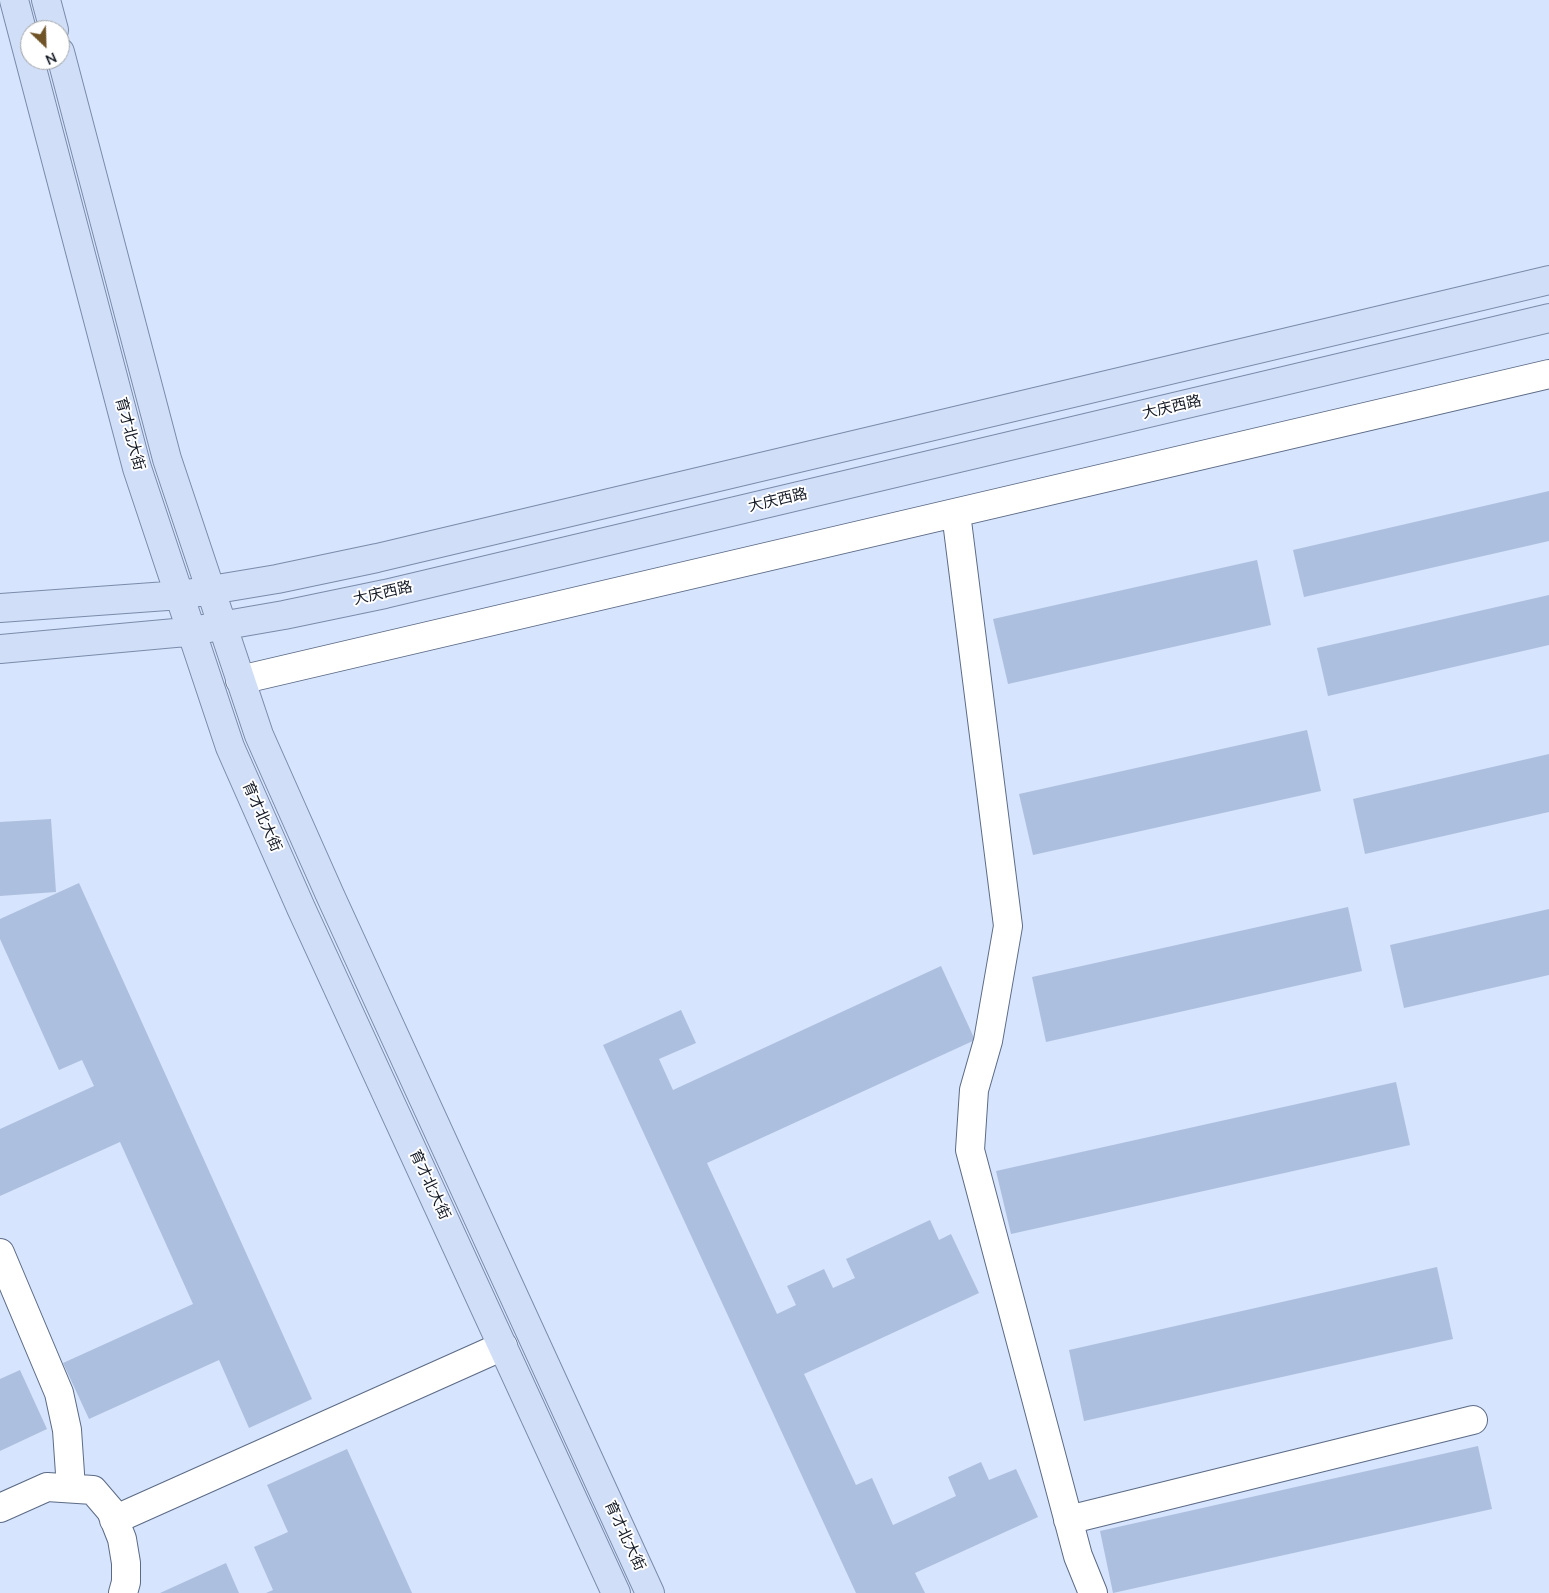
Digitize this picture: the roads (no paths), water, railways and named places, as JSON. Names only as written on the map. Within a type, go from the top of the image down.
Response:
[{"type":"main road","name":"育才北大街","points":[[14,0],[137,468],[230,747],[309,926],[616,1593]]},
{"type":"main road","points":[[46,0],[51,20]]},
{"type":"main road","name":"育才北大街","points":[[65,70],[167,459],[259,735],[326,887],[650,1593]]},
{"type":"main road","points":[[0,608],[179,595],[377,558],[1549,280]]},
{"type":"main road","name":"大庆西路","points":[[0,649],[191,631],[395,592],[1549,318]]},
{"type":"street","points":[[240,680],[1549,374]]},
{"type":"street","points":[[956,513],[1008,926],[988,1041],[974,1090],[970,1150],[1068,1520],[1078,1556],[1093,1593]]},
{"type":"street","points":[[0,1253],[59,1393],[68,1430],[71,1488]]},
{"type":"street","points":[[114,1520],[503,1346]]},
{"type":"street","points":[[1068,1520],[1473,1420]]},
{"type":"street","points":[[0,1508],[47,1487],[93,1490],[111,1511],[122,1539],[126,1563],[126,1582],[123,1593]]}]
